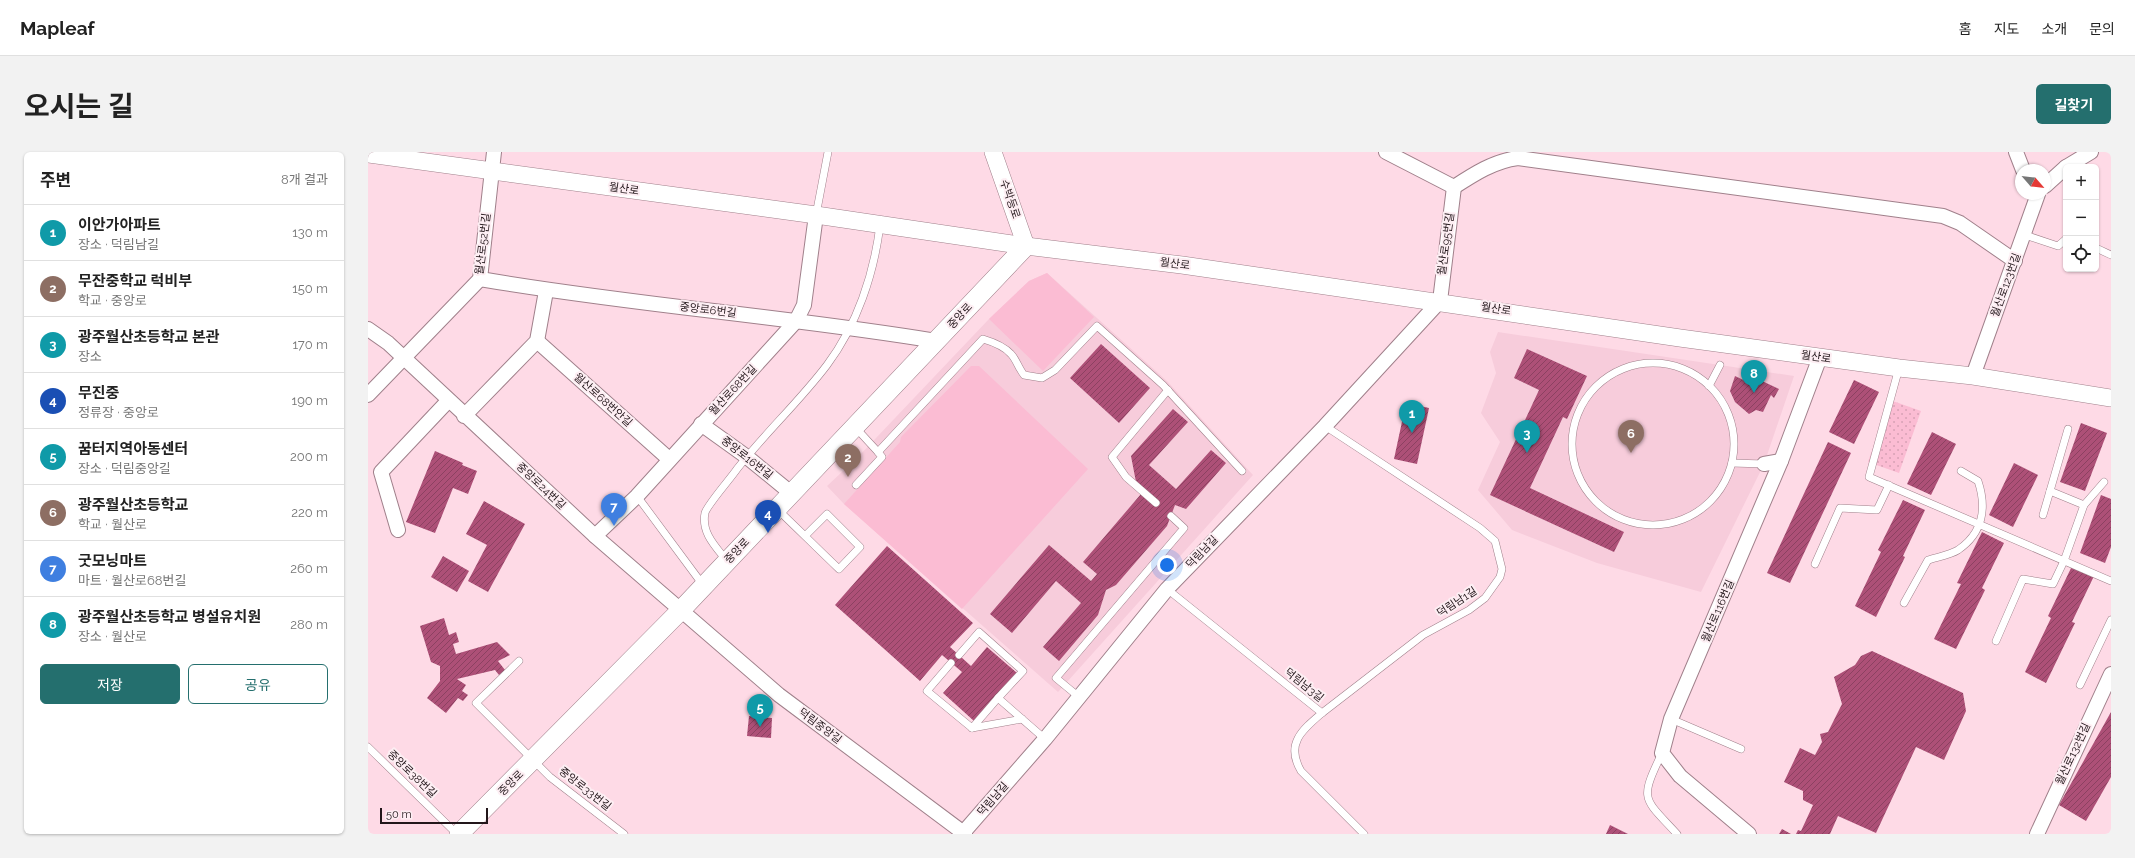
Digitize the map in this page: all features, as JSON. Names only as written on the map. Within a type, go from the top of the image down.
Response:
[{"type":"main road","name":"중앙로","points":[[458,834],[534,761],[682,609],[1026,246]]},
{"type":"street","name":"월산로52번길","points":[[368,395],[480,279],[494,152]]},
{"type":"street","name":"수박등로","points":[[993,152],[1026,246]]},
{"type":"street","points":[[1386,152],[1454,187],[1485,168],[1504,160],[1518,158],[1943,216],[1960,223],[2015,261]]},
{"type":"street","points":[[2016,152],[2021,164]]},
{"type":"street","points":[[2071,164],[2090,152]]},
{"type":"street","name":"월산로","points":[[368,154],[816,215],[1026,246],[1182,265],[1440,301],[1820,357],[1973,376],[2111,398]]},
{"type":"street","points":[[2051,181],[2063,170]]},
{"type":"street","name":"월산로95번길","points":[[1440,301],[1454,187]]},
{"type":"street","name":"월산로123번길","points":[[1973,376],[2036,200]]},
{"type":"street","name":"월산로68번길","points":[[596,536],[637,496],[796,321],[804,305],[816,215]]},
{"type":"street","name":"중앙로6번길","points":[[480,279],[546,291],[850,327],[936,341]]},
{"type":"street","points":[[464,416],[537,341],[546,291]]},
{"type":"street","name":"덕림남길","points":[[963,834],[1046,740],[1167,589],[1325,426],[1440,301]]},
{"type":"street","name":"중앙로24번길","points":[[368,329],[404,358],[464,416],[596,536],[682,609]]},
{"type":"street","name":"월산로68번안길","points":[[537,341],[669,459]]},
{"type":"street","name":"월산로116번길","points":[[1662,753],[1671,719],[1781,461],[1820,357]]},
{"type":"street","points":[[398,530],[381,472],[448,401]]},
{"type":"street","name":"중앙로16번길","points":[[701,424],[747,457],[791,493]]},
{"type":"street","points":[[1764,464],[1781,461]]},
{"type":"street","name":"덕림중앙길","points":[[682,609],[779,695],[963,834]]},
{"type":"street","name":"월산로132번길","points":[[2037,834],[2111,674]]},
{"type":"street","points":[[1662,753],[1680,776],[1749,834]]},
{"type":"lane","points":[[816,215],[828,152]]},
{"type":"lane","points":[[727,561],[710,540],[704,527],[705,512],[747,457],[827,365],[850,327],[858,310],[876,256],[880,225]]},
{"type":"lane","points":[[2024,235],[2058,246],[2063,242]]},
{"type":"lane","points":[[2099,249],[2111,255]]},
{"type":"lane","points":[[878,452],[983,339],[996,343],[1011,354],[1017,366],[1024,375],[1042,378],[1055,370],[1097,326],[1168,390],[1242,471]]},
{"type":"lane","points":[[1642,363],[1668,364],[1693,373],[1710,386],[1728,411],[1734,437],[1732,463],[1722,488],[1703,509],[1679,522],[1652,526],[1625,521],[1601,508],[1583,487],[1573,461],[1572,434],[1580,407],[1595,386],[1617,371],[1642,363]]},
{"type":"lane","points":[[1710,386],[1720,365]]},
{"type":"lane","points":[[1899,368],[1869,477],[2111,582]]},
{"type":"lane","points":[[1156,503],[1126,477],[1112,457],[1168,390]]},
{"type":"lane","points":[[855,426],[882,457],[856,485]]},
{"type":"lane","name":"덕림남1길","points":[[1322,713],[1423,635],[1469,610],[1485,598],[1500,577],[1502,569],[1495,541],[1480,528],[1325,426]]},
{"type":"lane","points":[[2043,515],[2068,429]]},
{"type":"lane","points":[[1732,463],[1764,464]]},
{"type":"lane","points":[[1904,603],[1928,560],[1957,551],[1972,537],[1980,525],[1983,497],[1978,481],[1961,471]]},
{"type":"lane","points":[[1996,641],[2023,580],[2053,584],[2064,561],[2084,505],[2104,482]]},
{"type":"lane","points":[[1815,564],[1840,508],[1877,510],[1889,485]]},
{"type":"lane","points":[[2050,491],[2084,505]]},
{"type":"lane","points":[[637,496],[704,586]]},
{"type":"lane","points":[[777,509],[839,569],[860,547],[827,514],[805,536]]},
{"type":"lane","points":[[1079,698],[1056,678],[1184,528],[1171,516]]},
{"type":"lane","name":"덕림남3길","points":[[1167,589],[1322,713],[1303,729],[1300,734],[1294,750],[1296,762],[1301,771],[1364,834]]},
{"type":"lane","points":[[2080,685],[2111,620]]},
{"type":"lane","points":[[959,655],[979,632],[1022,670],[972,728]]},
{"type":"lane","name":"중앙로33번길","points":[[519,661],[476,703],[550,776],[624,834]]},
{"type":"lane","points":[[952,663],[927,690],[972,728]]},
{"type":"lane","points":[[998,698],[1046,740]]},
{"type":"lane","points":[[972,728],[1022,719]]},
{"type":"lane","points":[[1671,719],[1741,748]]},
{"type":"lane","name":"중앙로38번길","points":[[368,747],[458,834]]},
{"type":"lane","points":[[1662,753],[1647,785],[1646,794],[1650,804],[1677,834]]},
{"type":"shaded area","points":[[1047,273],[1167,381],[1253,475],[1058,692],[844,504],[827,486],[858,457],[989,319],[1029,281]]},
{"type":"shaded area","points":[[1047,273],[1094,317],[1043,371],[989,319],[1029,281]]},
{"type":"shaded area","points":[[1498,332],[1794,376],[1764,464],[1701,592],[1597,563],[1512,530],[1478,490],[1500,442],[1481,413],[1496,373],[1490,352]]},
{"type":"shaded area","points":[[971,366],[979,366],[1088,469],[962,609],[844,504],[900,442],[901,437]]},
{"type":"shaded area","points":[[1890,400],[1921,411],[1899,473],[1868,462]]},
{"type":"building","points":[[1101,344],[1150,388],[1119,423],[1070,378]]},
{"type":"building","points":[[1527,349],[1587,376],[1567,419],[1563,417],[1530,488],[1624,532],[1614,552],[1490,495],[1539,390],[1514,378]]},
{"type":"building","points":[[1735,376],[1754,385],[1760,380],[1779,389],[1774,398],[1771,395],[1763,412],[1756,410],[1749,414],[1735,402],[1730,391]]},
{"type":"building","points":[[1854,380],[1879,392],[1854,444],[1829,432]]},
{"type":"building","points":[[1406,403],[1429,408],[1417,464],[1394,459]]},
{"type":"building","points":[[1173,409],[1188,422],[1149,465],[1176,489],[1211,450],[1226,463],[1186,509],[1175,505],[1167,526],[1116,585],[1106,590],[1098,615],[1059,661],[1043,647],[1081,603],[1056,581],[1012,633],[990,614],[1049,545],[1091,581],[1097,574],[1083,562],[1141,494],[1156,503],[1159,501],[1136,482],[1131,456]]},
{"type":"building","points":[[2081,423],[2107,433],[2085,491],[2060,482]]},
{"type":"building","points":[[1932,432],[1956,444],[1931,495],[1907,484]]},
{"type":"building","points":[[1828,442],[1851,453],[1790,583],[1767,573]]},
{"type":"building","points":[[435,451],[463,463],[462,465],[477,471],[468,494],[453,488],[435,533],[406,522]]},
{"type":"building","points":[[2014,463],[2038,475],[2013,527],[1989,515]]},
{"type":"building","points":[[2101,495],[2111,499],[2111,547],[2105,563],[2080,553]]},
{"type":"building","points":[[1903,500],[1925,510],[1903,556],[1905,557],[1876,617],[1855,606],[1881,552],[1878,550]]},
{"type":"building","points":[[484,501],[525,524],[488,592],[468,581],[487,545],[466,534]]},
{"type":"building","points":[[1982,532],[2004,543],[1982,588],[1985,590],[1956,649],[1934,639],[1961,584],[1957,583]]},
{"type":"building","points":[[887,546],[973,623],[950,647],[971,666],[987,647],[1017,673],[974,721],[943,693],[962,672],[942,655],[920,681],[835,605]]},
{"type":"building","points":[[443,556],[469,571],[457,592],[431,577]]},
{"type":"building","points":[[2072,566],[2094,576],[2072,622],[2075,623],[2046,683],[2025,672],[2051,618],[2048,616]]},
{"type":"building","points":[[444,618],[449,635],[456,632],[459,642],[453,644],[456,654],[497,642],[510,655],[498,661],[505,670],[499,675],[495,670],[457,679],[466,685],[462,691],[468,695],[463,701],[458,698],[446,713],[427,698],[440,681],[440,666],[431,662],[420,626]]},
{"type":"building","points":[[1872,651],[1963,693],[1966,711],[1944,760],[1916,747],[1876,833],[1838,816],[1830,834],[1796,834],[1798,830],[1801,831],[1813,805],[1803,800],[1803,791],[1784,782],[1800,748],[1815,755],[1822,742],[1820,734],[1828,732],[1842,704],[1834,677],[1855,665],[1861,656]]},
{"type":"building","points":[[2111,712],[2111,777],[2086,821],[2059,805]]},
{"type":"building","points":[[749,716],[772,718],[771,738],[747,736]]},
{"type":"building","points":[[1610,825],[1628,834],[1606,834]]},
{"type":"building","points":[[1782,829],[1791,834],[1779,834]]},
{"type":"place","name":"광주월산초등학교 병설유치원","points":[[1754,393]]},
{"type":"place","name":"이안가아파트","points":[[1412,433]]},
{"type":"place","name":"광주월산초등학교 본관","points":[[1527,453]]},
{"type":"place","name":"광주월산초등학교","points":[[1631,453]]},
{"type":"place","name":"무잔중학교 럭비부","points":[[848,477]]},
{"type":"place","name":"굿모닝마트","points":[[614,526]]},
{"type":"place","name":"무진중","points":[[768,533]]},
{"type":"place","name":"꿈터지역아동센터","points":[[760,727]]}]
